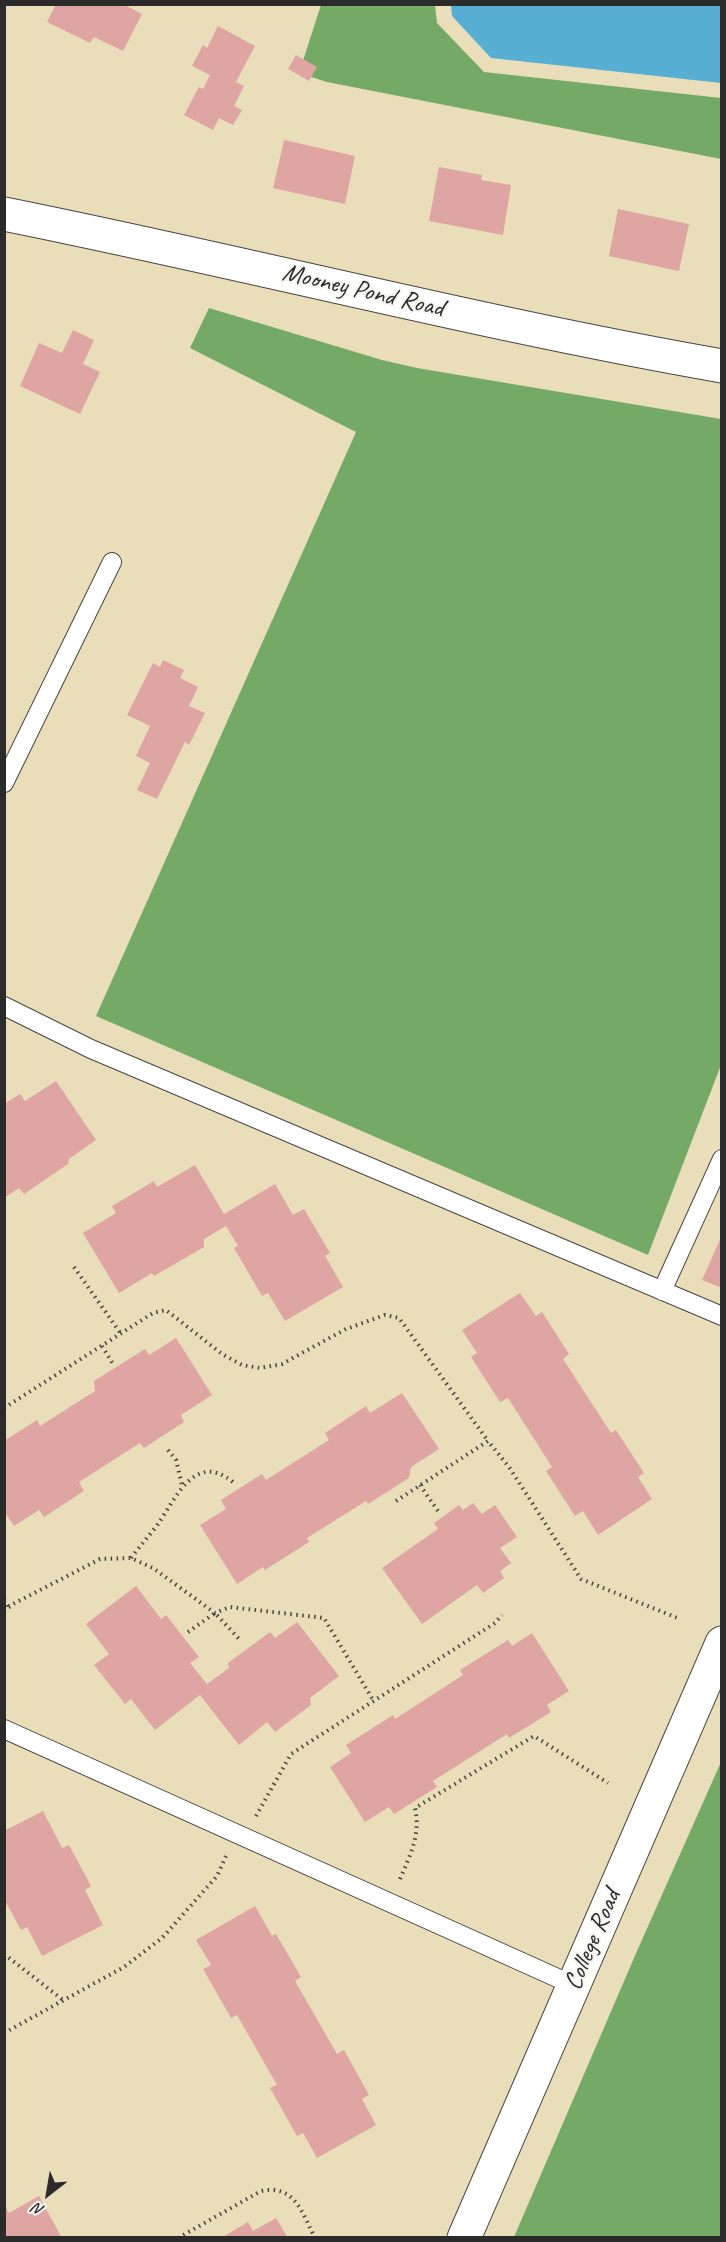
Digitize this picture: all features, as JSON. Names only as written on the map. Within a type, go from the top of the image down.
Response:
[{"type":"street","name":"Mooney Pond Road","points":[[4,214],[152,244],[617,348],[722,366]]},
{"type":"street","name":"College Road","points":[[464,2238],[722,1643]]},
{"type":"lane","points":[[4,783],[112,562]]},
{"type":"lane","points":[[4,1006],[91,1049],[722,1316]]},
{"type":"lane","points":[[662,1291],[722,1159]]},
{"type":"lane","points":[[4,1729],[573,1985]]},
{"type":"path","points":[[74,1268],[121,1334]]},
{"type":"path","points":[[4,1408],[153,1313],[166,1310],[222,1354],[242,1365],[260,1368],[282,1364],[346,1329],[375,1318],[385,1315],[399,1318],[509,1467],[581,1579],[680,1619]]},
{"type":"path","points":[[102,1346],[113,1364]]},
{"type":"path","points":[[396,1501],[488,1441]]},
{"type":"path","points":[[168,1450],[176,1460],[182,1486]]},
{"type":"path","points":[[131,1558],[182,1486],[193,1476],[213,1472],[223,1474],[233,1482]]},
{"type":"path","points":[[420,1485],[438,1511]]},
{"type":"path","points":[[4,1611],[100,1559],[131,1558],[153,1568],[214,1613],[241,1641]]},
{"type":"path","points":[[4,1600],[9,1607]]},
{"type":"path","points":[[188,1632],[214,1613],[230,1607],[324,1617],[374,1700]]},
{"type":"path","points":[[4,2033],[124,1967],[162,1938],[217,1876],[291,1754],[495,1623],[502,1615]]},
{"type":"path","points":[[390,1903],[416,1840],[418,1822],[415,1808],[534,1736],[608,1783]]},
{"type":"path","points":[[4,1954],[63,2001]]},
{"type":"path","points":[[178,2238],[261,2191],[271,2189],[284,2192],[295,2200],[315,2238]]},
{"type":"green space","points":[[321,5],[435,5],[437,23],[484,72],[721,98],[721,159],[327,82],[299,73]]},
{"type":"green space","points":[[209,308],[382,360],[417,368],[721,419],[721,1065],[648,1255],[96,1016],[356,432],[190,348]]},
{"type":"green space","points":[[721,1762],[721,2237],[514,2237],[637,1951]]},
{"type":"water","points":[[451,5],[721,5],[721,83],[491,58],[452,16]]},
{"type":"building","points":[[56,4],[123,4],[142,14],[123,51],[94,37],[90,43],[47,22]]},
{"type":"building","points":[[218,26],[255,46],[236,82],[244,86],[234,106],[242,110],[233,125],[219,118],[213,130],[184,115],[199,87],[203,89],[210,75],[192,66],[203,45],[207,48]]},
{"type":"building","points":[[296,55],[317,67],[309,81],[288,69]]},
{"type":"building","points":[[284,140],[355,156],[345,204],[273,188]]},
{"type":"building","points":[[439,167],[482,175],[481,180],[511,185],[503,235],[429,221]]},
{"type":"building","points":[[618,209],[689,224],[679,271],[609,256]]},
{"type":"building","points":[[73,330],[94,340],[83,364],[100,372],[80,414],[20,386],[39,343],[62,353]]},
{"type":"building","points":[[163,660],[184,670],[180,678],[198,687],[189,706],[205,713],[189,745],[185,742],[157,799],[137,790],[150,763],[136,756],[150,726],[127,715],[153,663],[160,667]]},
{"type":"building","points":[[56,1081],[96,1140],[69,1159],[68,1164],[24,1194],[19,1188],[4,1198],[4,1104],[20,1094],[25,1101]]},
{"type":"building","points":[[195,1165],[224,1214],[275,1184],[293,1215],[304,1209],[330,1253],[325,1256],[343,1287],[285,1321],[268,1293],[262,1296],[234,1248],[238,1246],[226,1226],[204,1239],[204,1247],[154,1276],[152,1273],[119,1293],[83,1233],[116,1213],[112,1206],[154,1181],[157,1187]]},
{"type":"building","points":[[722,1235],[722,1288],[702,1280]]},
{"type":"building","points":[[520,1293],[536,1316],[542,1312],[569,1354],[563,1359],[611,1433],[616,1430],[644,1473],[638,1477],[652,1499],[598,1535],[583,1511],[575,1516],[546,1471],[552,1467],[508,1398],[500,1402],[471,1357],[477,1353],[462,1330]]},
{"type":"building","points":[[176,1338],[212,1395],[181,1415],[184,1422],[144,1448],[140,1443],[79,1482],[84,1491],[44,1517],[39,1510],[14,1526],[4,1511],[4,1441],[37,1420],[40,1426],[95,1391],[94,1381],[145,1349],[149,1355]]},
{"type":"building","points":[[402,1393],[439,1449],[411,1467],[409,1478],[368,1504],[366,1501],[307,1538],[309,1542],[265,1570],[263,1567],[237,1584],[200,1525],[226,1509],[221,1500],[262,1474],[266,1480],[329,1440],[325,1433],[366,1406],[370,1413]]},
{"type":"building","points":[[473,1503],[482,1514],[495,1505],[517,1537],[500,1548],[511,1563],[500,1571],[504,1578],[483,1593],[477,1585],[422,1624],[382,1568],[438,1529],[434,1523],[459,1505],[463,1510]]},
{"type":"building","points":[[136,1586],[161,1619],[166,1615],[199,1657],[190,1663],[207,1684],[229,1668],[228,1663],[270,1632],[275,1638],[297,1622],[339,1676],[310,1698],[311,1705],[275,1732],[267,1722],[239,1745],[200,1695],[155,1730],[131,1699],[125,1704],[94,1665],[109,1654],[86,1624]]},
{"type":"building","points":[[532,1633],[569,1691],[547,1705],[551,1712],[509,1738],[507,1734],[433,1781],[437,1787],[394,1814],[389,1807],[365,1822],[330,1767],[351,1753],[346,1745],[393,1715],[395,1719],[463,1675],[460,1670],[508,1640],[512,1646]]},
{"type":"building","points":[[43,1811],[62,1848],[69,1845],[91,1886],[85,1890],[103,1925],[42,1956],[27,1927],[21,1930],[4,1899],[4,1831]]},
{"type":"building","points":[[255,1906],[272,1936],[276,1934],[301,1977],[295,1981],[337,2054],[344,2050],[369,2095],[362,2099],[376,2125],[317,2158],[303,2133],[297,2136],[270,2088],[277,2085],[237,2015],[231,2018],[203,1969],[211,1965],[196,1940]]},
{"type":"building","points":[[39,2196],[62,2238],[4,2238],[4,2204],[9,2213]]},
{"type":"building","points":[[276,2218],[288,2238],[221,2238],[248,2222],[253,2231]]}]
